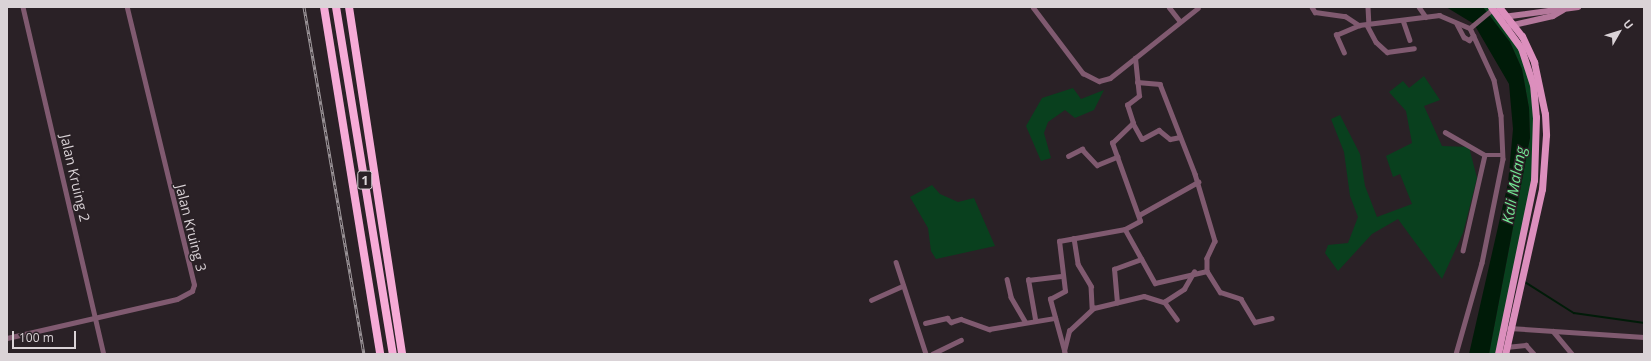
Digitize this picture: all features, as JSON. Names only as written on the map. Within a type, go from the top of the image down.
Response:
[{"type":"highway","points":[[319,7],[374,354]]},
{"type":"highway","name":"1","points":[[324,7],[380,354]]},
{"type":"highway","name":"1","points":[[329,7],[384,354]]},
{"type":"highway","name":"1","points":[[338,7],[394,354]]},
{"type":"highway","points":[[349,7],[402,354]]},
{"type":"main road","points":[[1494,8],[1516,33],[1540,81],[1545,114],[1544,173],[1506,328],[1498,354]]},
{"type":"main road","points":[[1505,350],[1506,328],[1535,171],[1533,84],[1516,33]]},
{"type":"main road","points":[[1535,171],[1544,173]]},
{"type":"street","name":"Jalan Kruing 2","points":[[23,7],[104,354]]},
{"type":"street","name":"Jalan Kruing 3","points":[[7,338],[182,298],[190,294],[194,285],[127,7]]},
{"type":"street","points":[[1033,7],[1088,78],[1105,80],[1198,8]]},
{"type":"street","points":[[1168,7],[1180,22]]},
{"type":"street","points":[[1312,7],[1315,12],[1345,16],[1359,25]]},
{"type":"street","points":[[1368,7],[1368,25],[1376,42],[1387,52],[1414,48]]},
{"type":"street","points":[[1419,7],[1426,17]]},
{"type":"street","points":[[1503,17],[1578,7]]},
{"type":"street","points":[[1344,53],[1336,35],[1359,25],[1440,15],[1457,24],[1471,26],[1494,8]]},
{"type":"street","points":[[1510,25],[1553,16],[1563,10]]},
{"type":"street","points":[[1403,20],[1410,40]]},
{"type":"street","points":[[1457,24],[1464,37],[1469,40],[1473,36]]},
{"type":"street","points":[[1456,354],[1482,263],[1503,155],[1498,95],[1473,36],[1471,26]]},
{"type":"street","points":[[1134,58],[1138,96],[1127,105],[1133,123],[1142,139],[1159,130],[1170,139],[1180,137]]},
{"type":"street","points":[[1137,82],[1160,84],[1198,182],[1215,241],[1207,258],[1207,271],[1220,292],[1241,299],[1255,322],[1272,318]]},
{"type":"street","points":[[1065,353],[1050,300],[1065,291],[1059,242],[1137,226],[1139,215],[1112,143],[1133,123]]},
{"type":"street","points":[[1445,132],[1485,155],[1503,155]]},
{"type":"street","points":[[1068,156],[1082,149],[1097,165],[1117,157]]},
{"type":"street","points":[[1463,252],[1485,155]]},
{"type":"street","points":[[1139,215],[1198,182]]},
{"type":"street","points":[[1125,229],[1155,283],[1194,272],[1207,271]]},
{"type":"street","points":[[1074,238],[1078,264],[1091,286],[1092,308]]},
{"type":"street","points":[[1117,303],[1114,270],[1141,259]]},
{"type":"street","points":[[896,262],[926,354]]},
{"type":"street","points":[[1164,302],[1184,289],[1194,272]]},
{"type":"street","points":[[1034,319],[1028,280],[1062,276]]},
{"type":"street","points":[[1007,279],[1011,297],[1025,321]]},
{"type":"street","points":[[871,300],[903,286]]},
{"type":"street","points":[[1065,353],[1069,331],[1092,308],[1147,296],[1164,302],[1177,320]]},
{"type":"street","points":[[925,323],[947,318],[951,322],[961,319],[989,329],[1034,319],[1055,318]]},
{"type":"street","points":[[1506,328],[1644,337]]},
{"type":"street","points":[[1553,331],[1572,354]]},
{"type":"street","points":[[932,354],[961,340]]},
{"type":"street","points":[[1505,350],[1526,345],[1534,354]]},
{"type":"green space","points":[[1482,7],[1491,7],[1514,35],[1533,84],[1536,156],[1498,354],[1489,354],[1530,138],[1529,108],[1522,69],[1510,42]]},
{"type":"green space","points":[[1424,76],[1440,100],[1424,106],[1442,146],[1469,147],[1477,178],[1463,233],[1442,279],[1398,219],[1372,234],[1338,271],[1325,253],[1328,245],[1348,243],[1358,217],[1350,196],[1344,152],[1331,119],[1340,115],[1360,154],[1365,186],[1377,217],[1412,204],[1400,174],[1393,177],[1386,156],[1412,143],[1406,111],[1389,92],[1403,81],[1409,88]]},
{"type":"green space","points":[[1073,88],[1081,99],[1104,90],[1094,110],[1075,118],[1065,110],[1048,122],[1044,133],[1051,158],[1041,161],[1026,126],[1042,98]]},
{"type":"green space","points":[[932,185],[940,194],[958,202],[974,198],[995,246],[936,259],[931,251],[928,228],[910,197]]},
{"type":"water","name":"Kali Malang","points":[[1446,7],[1483,7],[1510,42],[1522,69],[1529,108],[1530,138],[1489,354],[1469,354],[1508,183],[1513,129],[1509,84],[1474,24]]},
{"type":"waterway","points":[[1525,282],[1574,313],[1644,323]]},
{"type":"railway","points":[[304,7],[364,354]]}]
